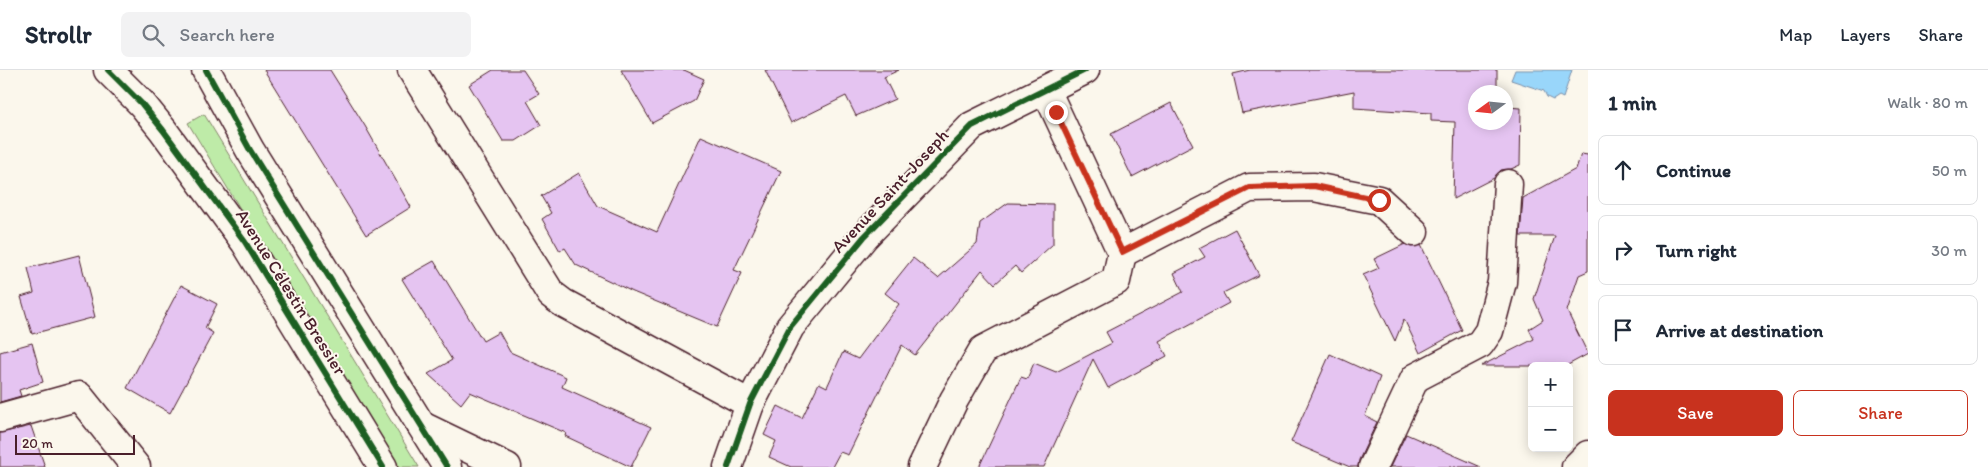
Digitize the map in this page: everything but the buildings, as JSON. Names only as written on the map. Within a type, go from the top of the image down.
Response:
[{"type":"street","name":"Avenue Célestin Bressier","points":[[108,70],[142,104],[163,130],[245,242],[383,467]]},
{"type":"street","points":[[206,70],[250,150],[447,467]]},
{"type":"street","points":[[412,70],[551,294],[563,303],[750,404]]},
{"type":"street","name":"Avenue Saint-Joseph","points":[[728,467],[750,404],[790,327],[864,237],[972,126],[1086,70]]},
{"type":"street","points":[[922,467],[954,400],[984,350],[1116,281],[1122,252],[1046,90]]},
{"type":"street","points":[[1373,467],[1415,378],[1480,344],[1489,331],[1502,282],[1508,184]]},
{"type":"street","points":[[1122,252],[1249,188],[1314,186],[1379,200],[1414,232]]},
{"type":"street","points":[[0,418],[79,396],[136,467]]},
{"type":"street","points":[[422,426],[507,467]]},
{"type":"street","points":[[1576,467],[1588,455]]},
{"type":"green space","points":[[204,114],[419,467],[397,467],[188,123]]},
{"type":"water","points":[[1515,70],[1572,70],[1563,98],[1559,96],[1553,100],[1547,97],[1544,91],[1511,80]]},
{"type":"cycle path","points":[[108,70],[142,104],[163,130],[245,242],[383,467]]},
{"type":"cycle path","points":[[206,70],[250,150],[447,467]]},
{"type":"cycle path","points":[[728,467],[750,404],[790,327],[864,237],[972,126],[1085,70]]},
{"type":"route","points":[[1056,112],[1122,252],[1249,188],[1314,186],[1379,200]]}]
